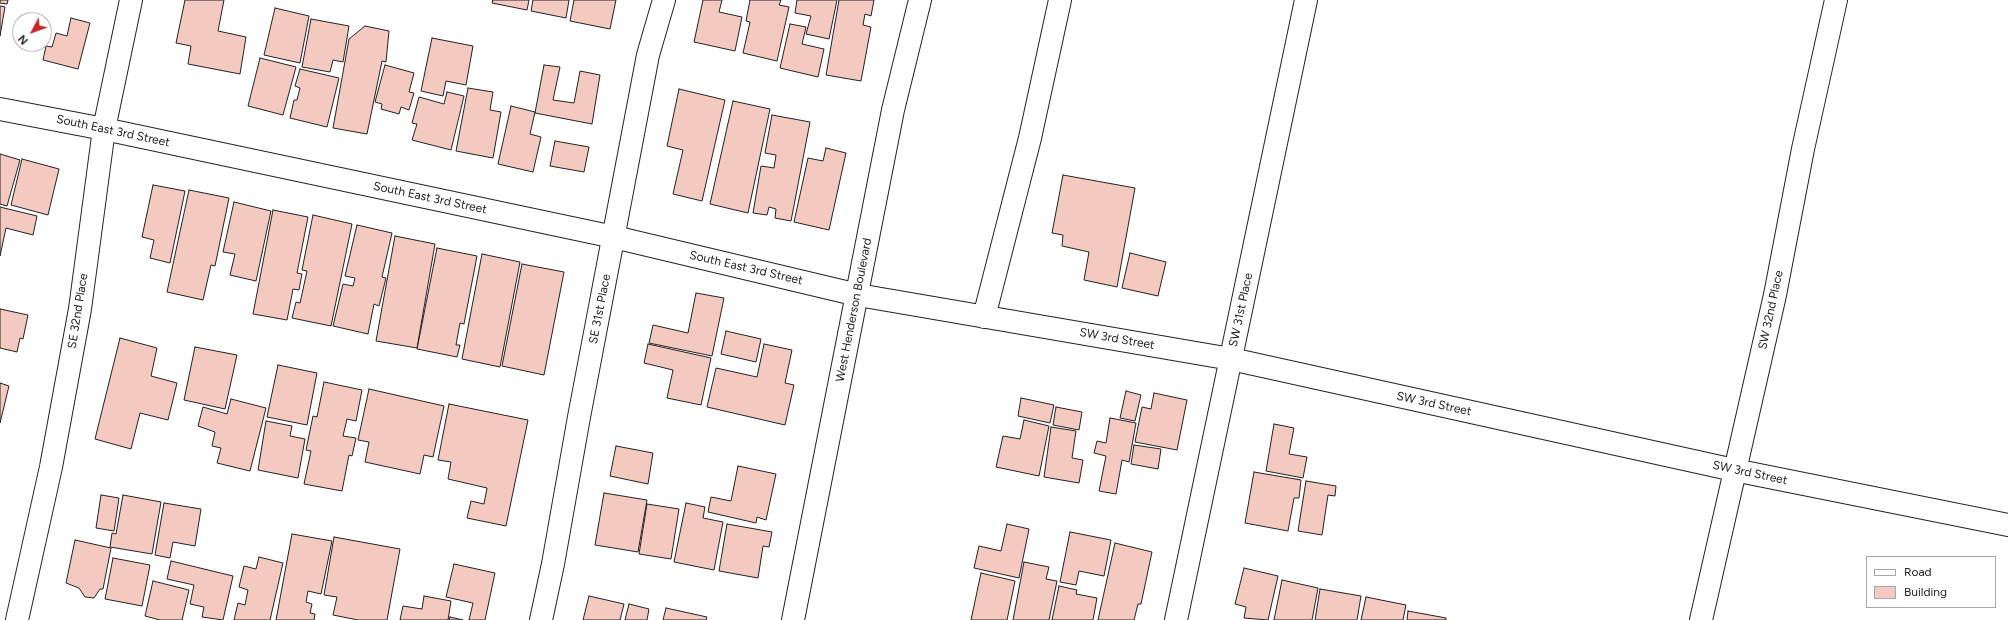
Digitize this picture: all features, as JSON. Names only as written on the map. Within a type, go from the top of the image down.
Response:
[{"type":"street","name":"SE 32nd Place","points":[[17,620],[51,467],[78,317],[104,129],[131,0]]},
{"type":"street","name":"SE 31st Place","points":[[541,620],[553,564],[579,417],[648,55],[664,0]]},
{"type":"street","name":"West Henderson Boulevard","points":[[793,620],[858,294],[892,110],[920,0]]},
{"type":"street","points":[[984,317],[1030,138],[1060,0]]},
{"type":"street","name":"SW 31st Place","points":[[1176,620],[1306,0]]},
{"type":"street","name":"SW 32nd Place","points":[[1701,620],[1775,295],[1803,149],[1836,0]]},
{"type":"street","name":"South East 3rd Street","points":[[0,109],[104,129],[614,237],[858,294]]},
{"type":"street","name":"SW 3rd Street","points":[[858,294],[1231,359],[1734,470],[2008,524]]},
{"type":"building","points":[[0,0],[8,0],[7,4],[0,3]]},
{"type":"building","points":[[185,0],[224,0],[218,31],[246,37],[240,74],[188,64],[191,46],[176,43]]},
{"type":"building","points":[[493,0],[529,0],[527,10],[492,3]]},
{"type":"building","points":[[533,0],[569,0],[566,18],[531,11]]},
{"type":"building","points":[[574,0],[616,0],[610,29],[570,21]]},
{"type":"building","points":[[703,0],[722,0],[719,12],[742,17],[735,51],[694,42]]},
{"type":"building","points":[[750,0],[781,0],[779,5],[789,7],[777,61],[743,53],[750,22],[746,21]]},
{"type":"building","points":[[797,0],[837,0],[829,39],[806,34],[811,16],[795,13]]},
{"type":"building","points":[[839,0],[874,0],[871,16],[865,14],[863,25],[871,27],[861,81],[826,75]]},
{"type":"building","points":[[0,6],[5,7],[0,36]]},
{"type":"building","points":[[275,8],[309,16],[300,63],[264,55]]},
{"type":"building","points":[[71,18],[90,23],[78,69],[43,60],[45,52],[52,52],[56,33],[67,36]]},
{"type":"building","points":[[311,19],[349,26],[343,62],[333,60],[330,72],[302,67]]},
{"type":"building","points":[[790,24],[806,27],[802,44],[824,49],[818,77],[780,68]]},
{"type":"building","points":[[365,26],[389,31],[386,62],[382,61],[367,134],[333,128],[349,39]]},
{"type":"building","points":[[432,38],[473,46],[466,85],[446,81],[443,96],[421,91]]},
{"type":"building","points":[[260,58],[296,67],[283,115],[248,106]]},
{"type":"building","points":[[385,65],[414,73],[409,92],[414,93],[409,110],[401,107],[399,114],[381,109],[382,104],[375,102]]},
{"type":"building","points":[[544,65],[560,67],[553,100],[574,103],[580,71],[600,75],[592,124],[535,113]]},
{"type":"building","points":[[300,69],[339,78],[327,127],[290,118],[294,100],[297,100],[300,88],[295,86]]},
{"type":"building","points":[[468,88],[493,92],[490,110],[501,112],[493,158],[456,151]]},
{"type":"building","points":[[679,89],[725,100],[702,201],[673,194],[683,150],[667,146]]},
{"type":"building","points":[[447,92],[464,96],[451,150],[412,140],[417,124],[412,123],[419,97],[444,104]]},
{"type":"building","points":[[733,101],[770,109],[748,213],[710,204]]},
{"type":"building","points":[[511,106],[535,112],[530,134],[541,137],[533,172],[498,164]]},
{"type":"building","points":[[772,115],[810,122],[791,221],[775,218],[776,209],[769,207],[767,215],[753,213],[761,166],[774,168],[776,155],[765,153]]},
{"type":"building","points":[[555,141],[589,147],[584,172],[550,166]]},
{"type":"building","points":[[826,148],[846,153],[829,230],[794,222],[808,158],[823,161]]},
{"type":"building","points":[[0,154],[20,160],[7,206],[0,204]]},
{"type":"building","points":[[22,159],[59,169],[48,215],[11,205]]},
{"type":"building","points":[[1063,175],[1135,188],[1117,287],[1084,280],[1089,252],[1062,246],[1063,235],[1052,233]]},
{"type":"building","points":[[153,185],[185,191],[170,263],[150,258],[154,240],[142,237]]},
{"type":"building","points":[[189,190],[229,198],[215,266],[211,265],[203,300],[167,292]]},
{"type":"building","points":[[234,202],[271,211],[256,281],[230,275],[235,254],[223,252]]},
{"type":"building","points":[[0,207],[37,216],[33,235],[6,228],[0,256]]},
{"type":"building","points":[[273,210],[308,217],[297,273],[302,274],[299,290],[293,289],[287,320],[253,314]]},
{"type":"building","points":[[313,215],[352,224],[331,326],[292,318],[296,302],[300,303],[307,271],[302,270]]},
{"type":"building","points":[[357,225],[392,233],[382,277],[386,278],[379,306],[374,304],[368,334],[333,326],[343,284],[353,286],[355,278],[345,276]]},
{"type":"building","points":[[395,236],[435,244],[417,348],[376,341]]},
{"type":"building","points":[[437,248],[477,256],[464,324],[460,323],[456,345],[460,345],[457,357],[417,349]]},
{"type":"building","points":[[1130,253],[1166,262],[1158,296],[1122,288]]},
{"type":"building","points":[[482,254],[520,262],[500,367],[462,359]]},
{"type":"building","points":[[522,264],[564,272],[544,375],[502,366]]},
{"type":"building","points":[[696,293],[724,298],[712,356],[649,343],[653,325],[688,333]]},
{"type":"building","points":[[0,309],[28,315],[23,339],[20,338],[17,352],[0,348]]},
{"type":"building","points":[[726,331],[761,339],[756,362],[721,354]]},
{"type":"building","points":[[120,338],[157,348],[151,376],[177,383],[168,420],[140,413],[131,449],[95,439]]},
{"type":"building","points":[[648,344],[711,358],[701,405],[667,398],[673,370],[644,363]]},
{"type":"building","points":[[764,344],[792,350],[785,383],[794,385],[785,425],[707,407],[716,368],[757,377]]},
{"type":"building","points":[[195,347],[237,355],[225,409],[184,400]]},
{"type":"building","points":[[278,365],[317,373],[307,425],[267,417]]},
{"type":"building","points":[[324,382],[362,390],[356,421],[347,419],[343,436],[356,438],[352,456],[349,455],[342,491],[304,484],[311,451],[306,450],[313,416],[317,417]]},
{"type":"building","points":[[0,383],[9,386],[0,423]]},
{"type":"building","points":[[369,389],[444,406],[433,457],[424,455],[420,474],[365,462],[369,442],[358,440]]},
{"type":"building","points":[[1126,391],[1141,395],[1135,421],[1120,418]]},
{"type":"building","points":[[1154,393],[1187,400],[1177,450],[1135,442],[1142,407],[1151,409]]},
{"type":"building","points":[[1021,398],[1054,405],[1050,423],[1018,416]]},
{"type":"building","points":[[231,399],[266,408],[250,471],[217,463],[221,448],[212,446],[215,432],[198,426],[203,407],[227,414]]},
{"type":"building","points":[[449,404],[528,420],[506,526],[467,518],[471,501],[484,504],[487,488],[448,479],[451,462],[438,460]]},
{"type":"building","points":[[1056,407],[1082,412],[1079,430],[1053,425]]},
{"type":"building","points":[[1110,418],[1136,423],[1129,462],[1122,460],[1116,494],[1099,491],[1106,456],[1094,453],[1097,441],[1106,443]]},
{"type":"building","points":[[1024,420],[1049,426],[1039,476],[996,467],[1003,436],[1020,439]]},
{"type":"building","points":[[266,421],[292,426],[290,436],[305,439],[298,478],[258,470]]},
{"type":"building","points":[[1274,424],[1294,428],[1289,454],[1307,457],[1303,478],[1266,471]]},
{"type":"building","points":[[1051,427],[1076,431],[1072,458],[1083,460],[1079,483],[1044,477]]},
{"type":"building","points":[[1134,445],[1161,449],[1158,469],[1131,464]]},
{"type":"building","points":[[616,446],[653,453],[648,484],[610,476]]},
{"type":"building","points":[[738,466],[776,474],[766,520],[757,517],[756,523],[708,512],[711,497],[731,501]]},
{"type":"building","points":[[1254,472],[1301,480],[1299,498],[1294,498],[1288,531],[1245,523]]},
{"type":"building","points":[[1306,481],[1336,486],[1335,496],[1328,495],[1322,535],[1298,531]]},
{"type":"building","points":[[604,493],[647,500],[638,552],[595,545]]},
{"type":"building","points":[[101,495],[119,498],[114,531],[96,528]]},
{"type":"building","points":[[123,495],[161,502],[152,554],[110,547],[112,533],[116,534]]},
{"type":"building","points":[[164,503],[201,509],[195,546],[173,542],[170,558],[155,555]]},
{"type":"building","points":[[686,503],[705,507],[703,518],[723,522],[714,570],[674,562]]},
{"type":"building","points":[[647,504],[679,509],[671,559],[639,554]]},
{"type":"building","points":[[727,524],[772,532],[769,547],[763,546],[758,578],[719,571]]},
{"type":"building","points":[[1007,524],[1029,529],[1019,578],[974,568],[979,546],[1001,551]]},
{"type":"building","points":[[1070,532],[1111,540],[1104,576],[1079,571],[1076,585],[1060,582]]},
{"type":"building","points":[[292,534],[332,541],[321,594],[308,591],[306,602],[312,604],[310,613],[315,614],[314,620],[276,620]]},
{"type":"building","points":[[334,537],[400,549],[387,620],[358,620],[333,615],[337,597],[324,595]]},
{"type":"building","points":[[75,540],[111,548],[103,589],[100,589],[94,598],[85,597],[79,588],[66,583]]},
{"type":"building","points":[[1115,543],[1152,552],[1141,604],[1138,604],[1134,620],[1098,620]]},
{"type":"building","points":[[259,557],[283,563],[270,620],[234,620],[238,603],[245,605],[248,590],[239,587],[244,566],[256,569]]},
{"type":"building","points":[[113,558],[150,565],[142,606],[105,599]]},
{"type":"building","points":[[171,561],[233,576],[223,620],[202,617],[204,607],[190,604],[194,585],[167,579]]},
{"type":"building","points":[[1024,562],[1049,567],[1046,579],[1057,581],[1049,620],[1013,620]]},
{"type":"building","points":[[454,564],[495,573],[485,620],[469,620],[473,603],[446,597]]},
{"type":"building","points":[[1244,568],[1278,576],[1268,620],[1244,618],[1246,607],[1235,604]]},
{"type":"building","points":[[981,573],[1015,581],[1007,620],[971,620]]},
{"type":"building","points":[[1282,580],[1318,588],[1312,620],[1274,620]]},
{"type":"building","points":[[153,581],[189,590],[182,620],[160,620],[145,616]]},
{"type":"building","points":[[1059,586],[1077,590],[1076,594],[1097,598],[1093,620],[1052,620]]},
{"type":"building","points":[[1320,589],[1361,596],[1357,620],[1315,620]]},
{"type":"building","points":[[424,596],[451,601],[448,620],[400,620],[403,606],[422,609]]},
{"type":"building","points":[[589,596],[624,604],[620,620],[583,620]]},
{"type":"building","points":[[1366,597],[1406,605],[1403,620],[1361,620]]},
{"type":"building","points":[[629,604],[649,609],[647,620],[625,620]]},
{"type":"building","points":[[666,608],[707,617],[706,620],[663,620]]},
{"type":"building","points":[[1408,611],[1446,618],[1446,620],[1407,620]]},
{"type":"building","points":[[450,617],[463,620],[449,620]]}]
